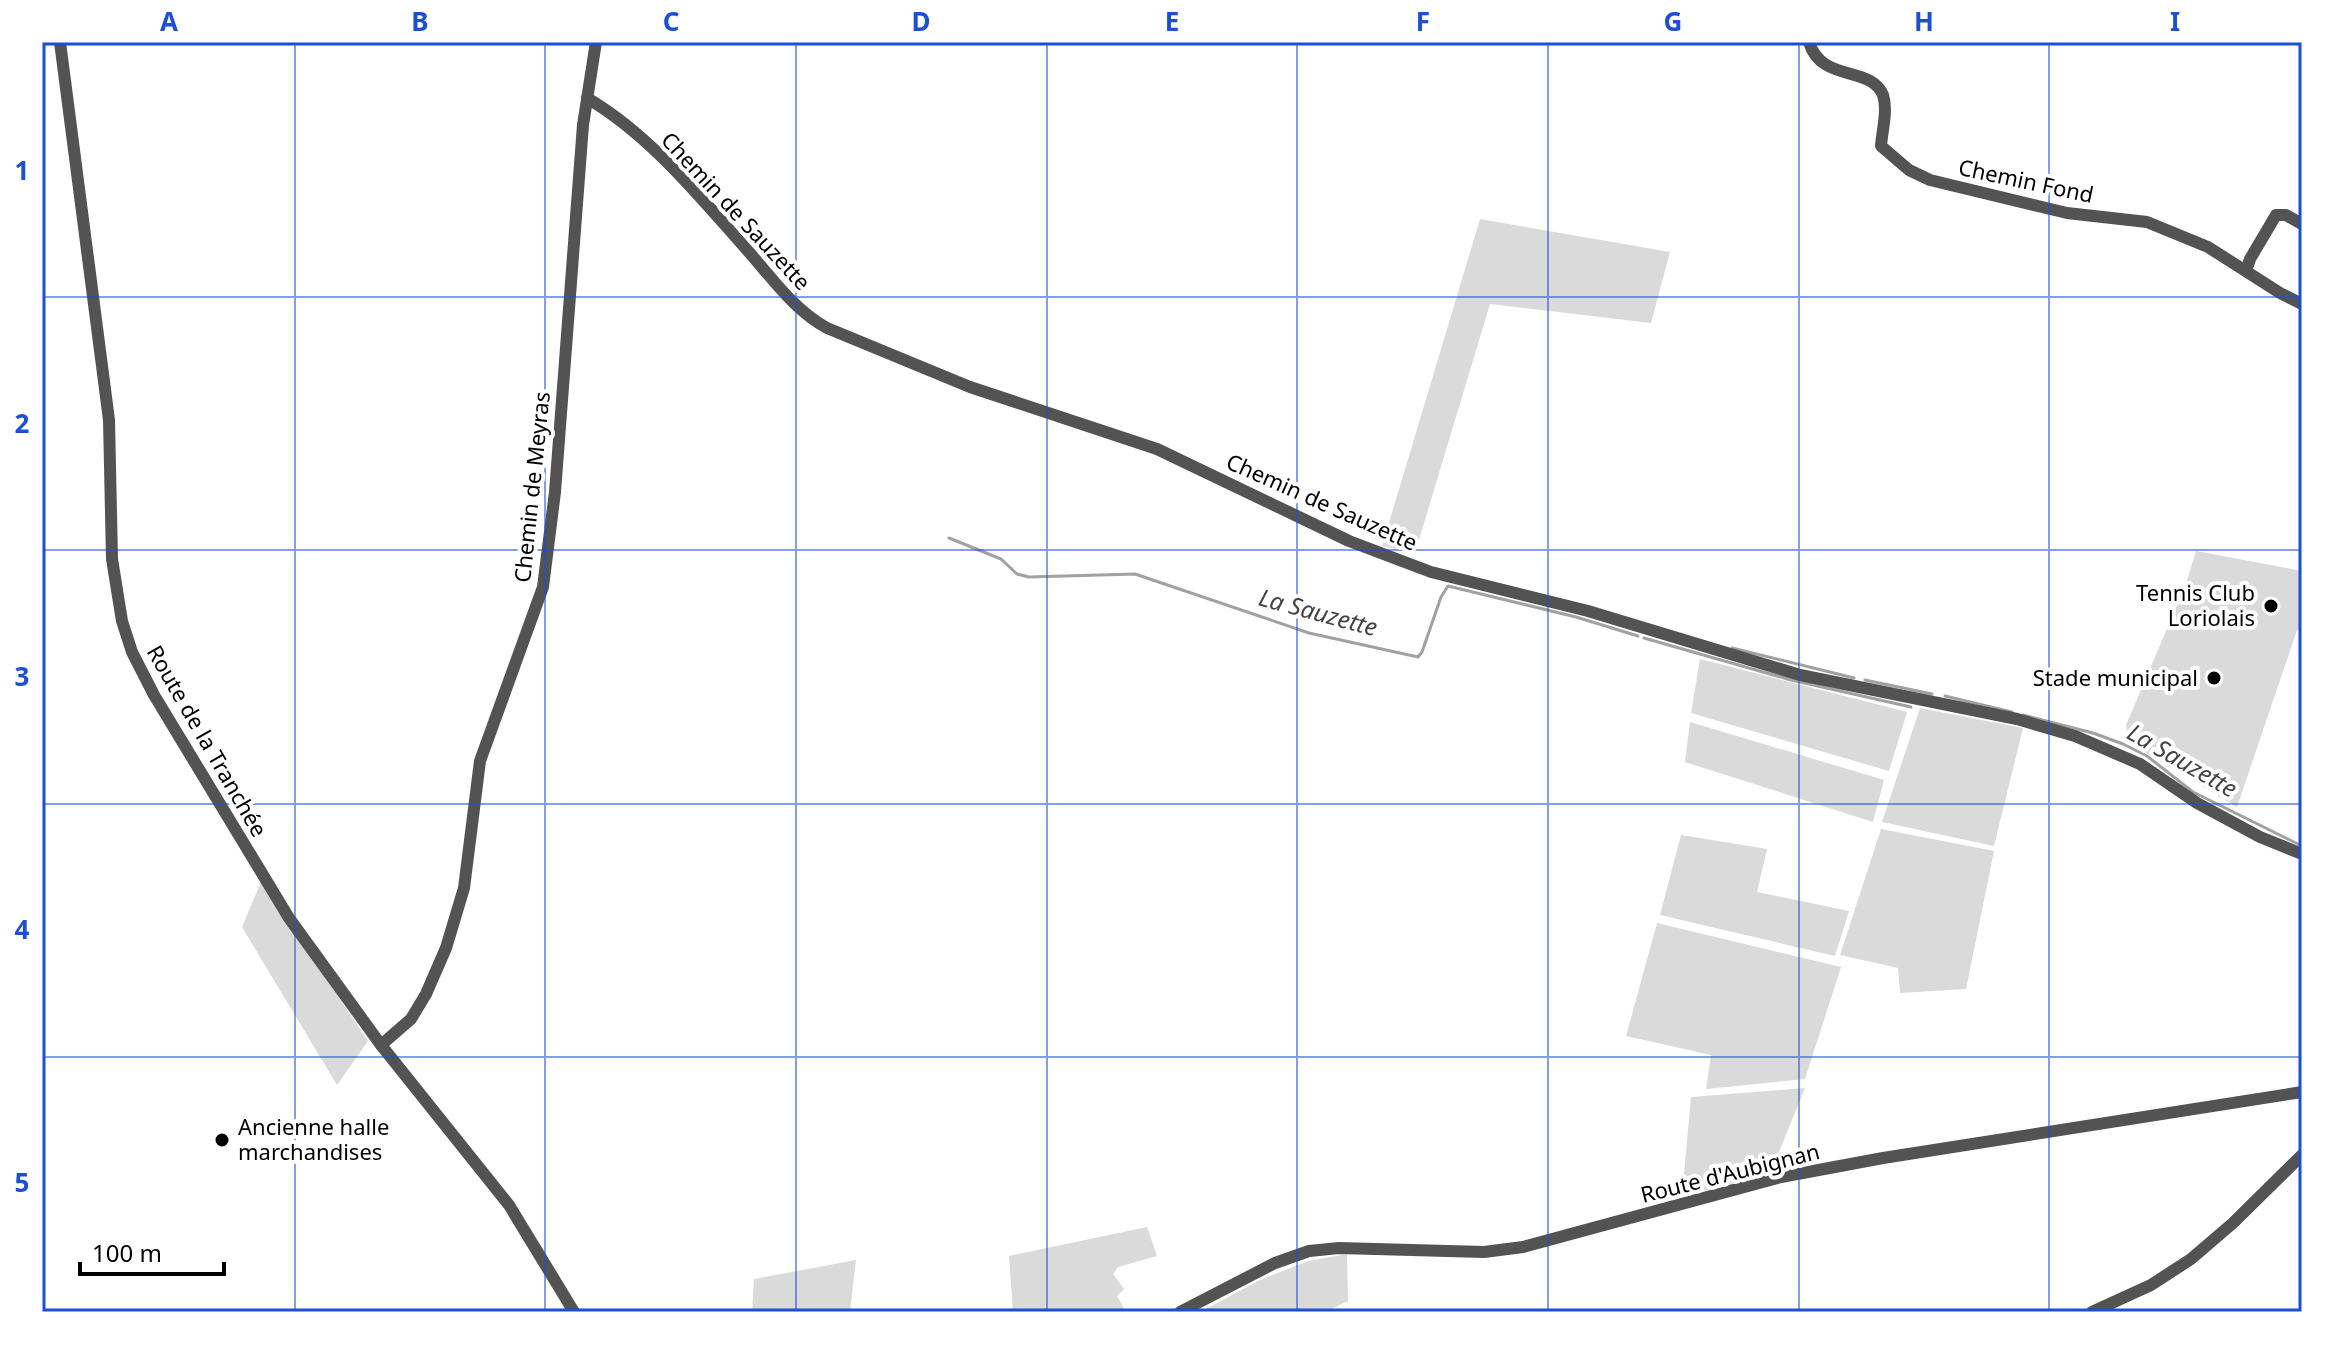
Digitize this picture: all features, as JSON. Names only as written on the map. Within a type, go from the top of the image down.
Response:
[{"type":"street","name":"Route de la Tranchée","points":[[60,42],[109,420],[112,559],[122,621],[132,652],[162,709],[282,905],[381,1045],[509,1205],[574,1312]]},
{"type":"street","name":"Chemin de Meyras","points":[[381,1045],[411,1019],[446,948],[464,888],[480,761],[543,587],[555,492],[583,125],[596,42]]},
{"type":"street","name":"Chemin Fond","points":[[1809,42],[1818,61],[1874,83],[1882,93],[1885,107],[1881,146],[1909,170],[1930,180],[2067,213],[2147,222],[2208,247],[2302,304]]},
{"type":"street","name":"Chemin de Sauzette","points":[[587,98],[605,109],[664,160],[786,294],[813,320],[827,328],[970,387],[1157,449],[1349,541],[1431,572],[1588,611],[1800,675],[2017,719],[2075,736],[2140,764],[2197,803],[2260,837],[2302,854]]},
{"type":"street","points":[[2246,271],[2276,215],[2286,215],[2302,224]]},
{"type":"street","name":"Route d'Aubignan","points":[[1180,1312],[1275,1263],[1309,1251],[1339,1248],[1469,1253],[1523,1247],[1781,1177],[2302,1092]]},
{"type":"street","points":[[2092,1312],[2151,1285],[2191,1259],[2233,1223],[2302,1155]]},
{"type":"shaded area","points":[[1480,219],[1670,252],[1651,323],[1490,304],[1415,553],[1382,546]]},
{"type":"shaded area","name":"Stade municipal","points":[[2196,551],[2302,571],[2302,629],[2297,630],[2237,807],[2131,744],[2126,725],[2186,584]]},
{"type":"shaded area","points":[[1700,659],[1907,712],[1889,771],[1691,713]]},
{"type":"shaded area","points":[[1920,708],[2023,728],[1994,846],[1882,822]]},
{"type":"shaded area","points":[[1690,722],[1884,780],[1873,822],[1685,762]]},
{"type":"shaded area","points":[[1881,829],[1994,851],[1966,989],[1900,993],[1898,968],[1840,955]]},
{"type":"shaded area","points":[[1681,835],[1767,849],[1757,892],[1849,911],[1835,956],[1660,915]]},
{"type":"shaded area","points":[[261,882],[368,1041],[337,1085],[242,927]]},
{"type":"shaded area","points":[[1657,923],[1841,967],[1805,1079],[1706,1089],[1711,1055],[1626,1036]]},
{"type":"shaded area","points":[[1805,1088],[1770,1174],[1682,1196],[1691,1097]]},
{"type":"shaded area","points":[[1147,1227],[1157,1256],[1118,1267],[1113,1274],[1124,1289],[1117,1296],[1126,1312],[1013,1312],[1009,1256]]},
{"type":"shaded area","points":[[1347,1254],[1348,1301],[1325,1312],[1200,1312],[1260,1280],[1308,1261]]},
{"type":"shaded area","points":[[856,1260],[850,1312],[752,1312],[754,1279]]},
{"type":"waterway","name":"La Sauzette","points":[[949,538],[1001,559],[1017,574],[1029,577],[1135,574],[1309,633],[1418,657],[1448,586],[1576,617],[1638,636]]},
{"type":"waterway","points":[[1644,638],[1791,680],[1911,707]]},
{"type":"waterway","name":"La Sauzette","points":[[1732,648],[1854,678]]},
{"type":"waterway","name":"La Sauzette","points":[[1865,680],[1932,694]]},
{"type":"waterway","name":"La Sauzette","points":[[1945,696],[2012,712]]},
{"type":"waterway","name":"La Sauzette","points":[[2023,715],[2123,744],[2147,756],[2193,792],[2302,846]]},
{"type":"place","name":"Tennis Club Loriolais","points":[[2271,606]]},
{"type":"place","name":"Stade municipal","points":[[2214,678]]},
{"type":"place","name":"Ancienne halle marchandises","points":[[222,1140]]}]
